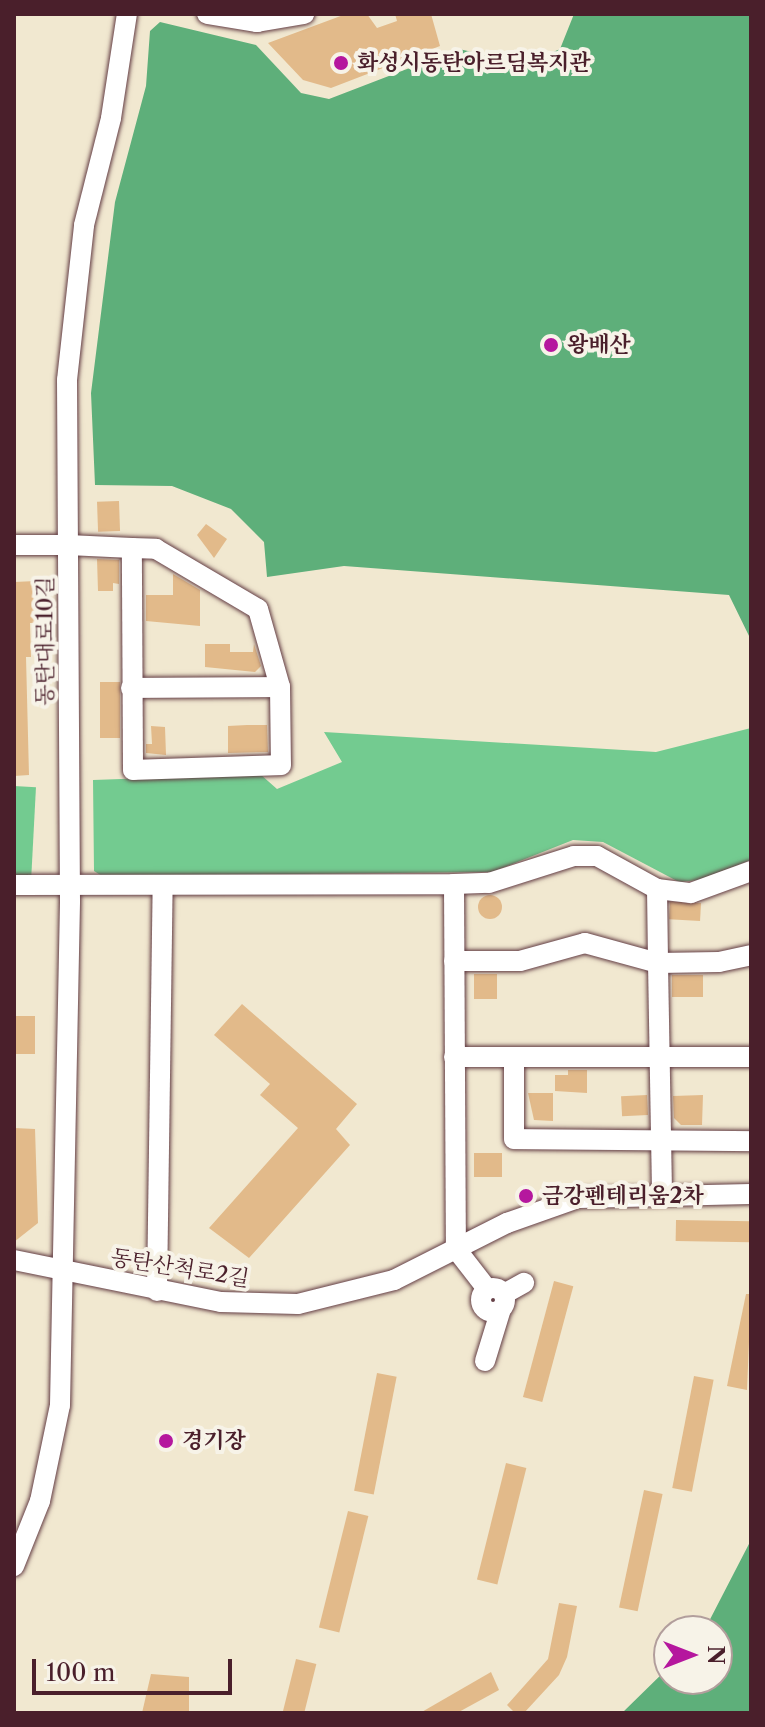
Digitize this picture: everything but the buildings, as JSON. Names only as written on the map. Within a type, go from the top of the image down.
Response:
[{"type":"street","name":"동탄대로10길","points":[[14,1566],[53,1456],[66,1273],[62,885],[68,364],[84,225],[111,118],[127,14]]},
{"type":"street","points":[[207,14],[257,22],[304,14]]},
{"type":"street","points":[[14,545],[68,545],[156,549],[258,609],[280,687],[281,765],[133,770],[132,548]]},
{"type":"street","points":[[131,688],[280,687]]},
{"type":"street","points":[[14,885],[454,884],[515,878],[574,856],[597,856],[657,889],[691,893],[751,871]]},
{"type":"street","points":[[454,884],[456,1249],[495,1301],[485,1361]]},
{"type":"street","points":[[157,1291],[163,885]]},
{"type":"street","points":[[657,889],[663,1057],[662,1194]]},
{"type":"street","points":[[454,961],[520,961],[585,943],[658,963],[719,962],[751,955]]},
{"type":"street","points":[[454,1057],[751,1057]]},
{"type":"street","points":[[514,1058],[514,1139],[751,1141]]},
{"type":"street","name":"동탄산척로2길","points":[[14,1260],[157,1291],[254,1305],[319,1301],[394,1280],[568,1200],[597,1194],[751,1194]]},
{"type":"street","points":[[495,1301],[524,1283]]},
{"type":"green space","points":[[574,14],[751,14],[751,640],[729,595],[344,566],[267,577],[264,542],[231,509],[172,486],[95,485],[91,393],[115,202],[146,86],[150,31],[160,22],[256,45],[301,93],[329,99],[459,49],[526,64],[560,49]]},
{"type":"green space","points":[[751,728],[751,860],[699,880],[679,882],[603,842],[573,840],[492,872],[102,876],[94,871],[93,780],[260,774],[277,789],[342,762],[324,732],[656,752]]},
{"type":"green space","points":[[14,786],[36,787],[31,878],[14,877]]},
{"type":"green space","points":[[751,1540],[751,1713],[622,1713],[653,1683],[653,1695],[733,1695],[733,1615],[712,1615]]},
{"type":"place","name":"화성시동탄아르딤복지관","points":[[341,63]]},
{"type":"place","name":"왕배산","points":[[551,345]]},
{"type":"place","name":"금강펜테리움2차","points":[[526,1196]]},
{"type":"place","name":"경기장","points":[[166,1441]]}]
